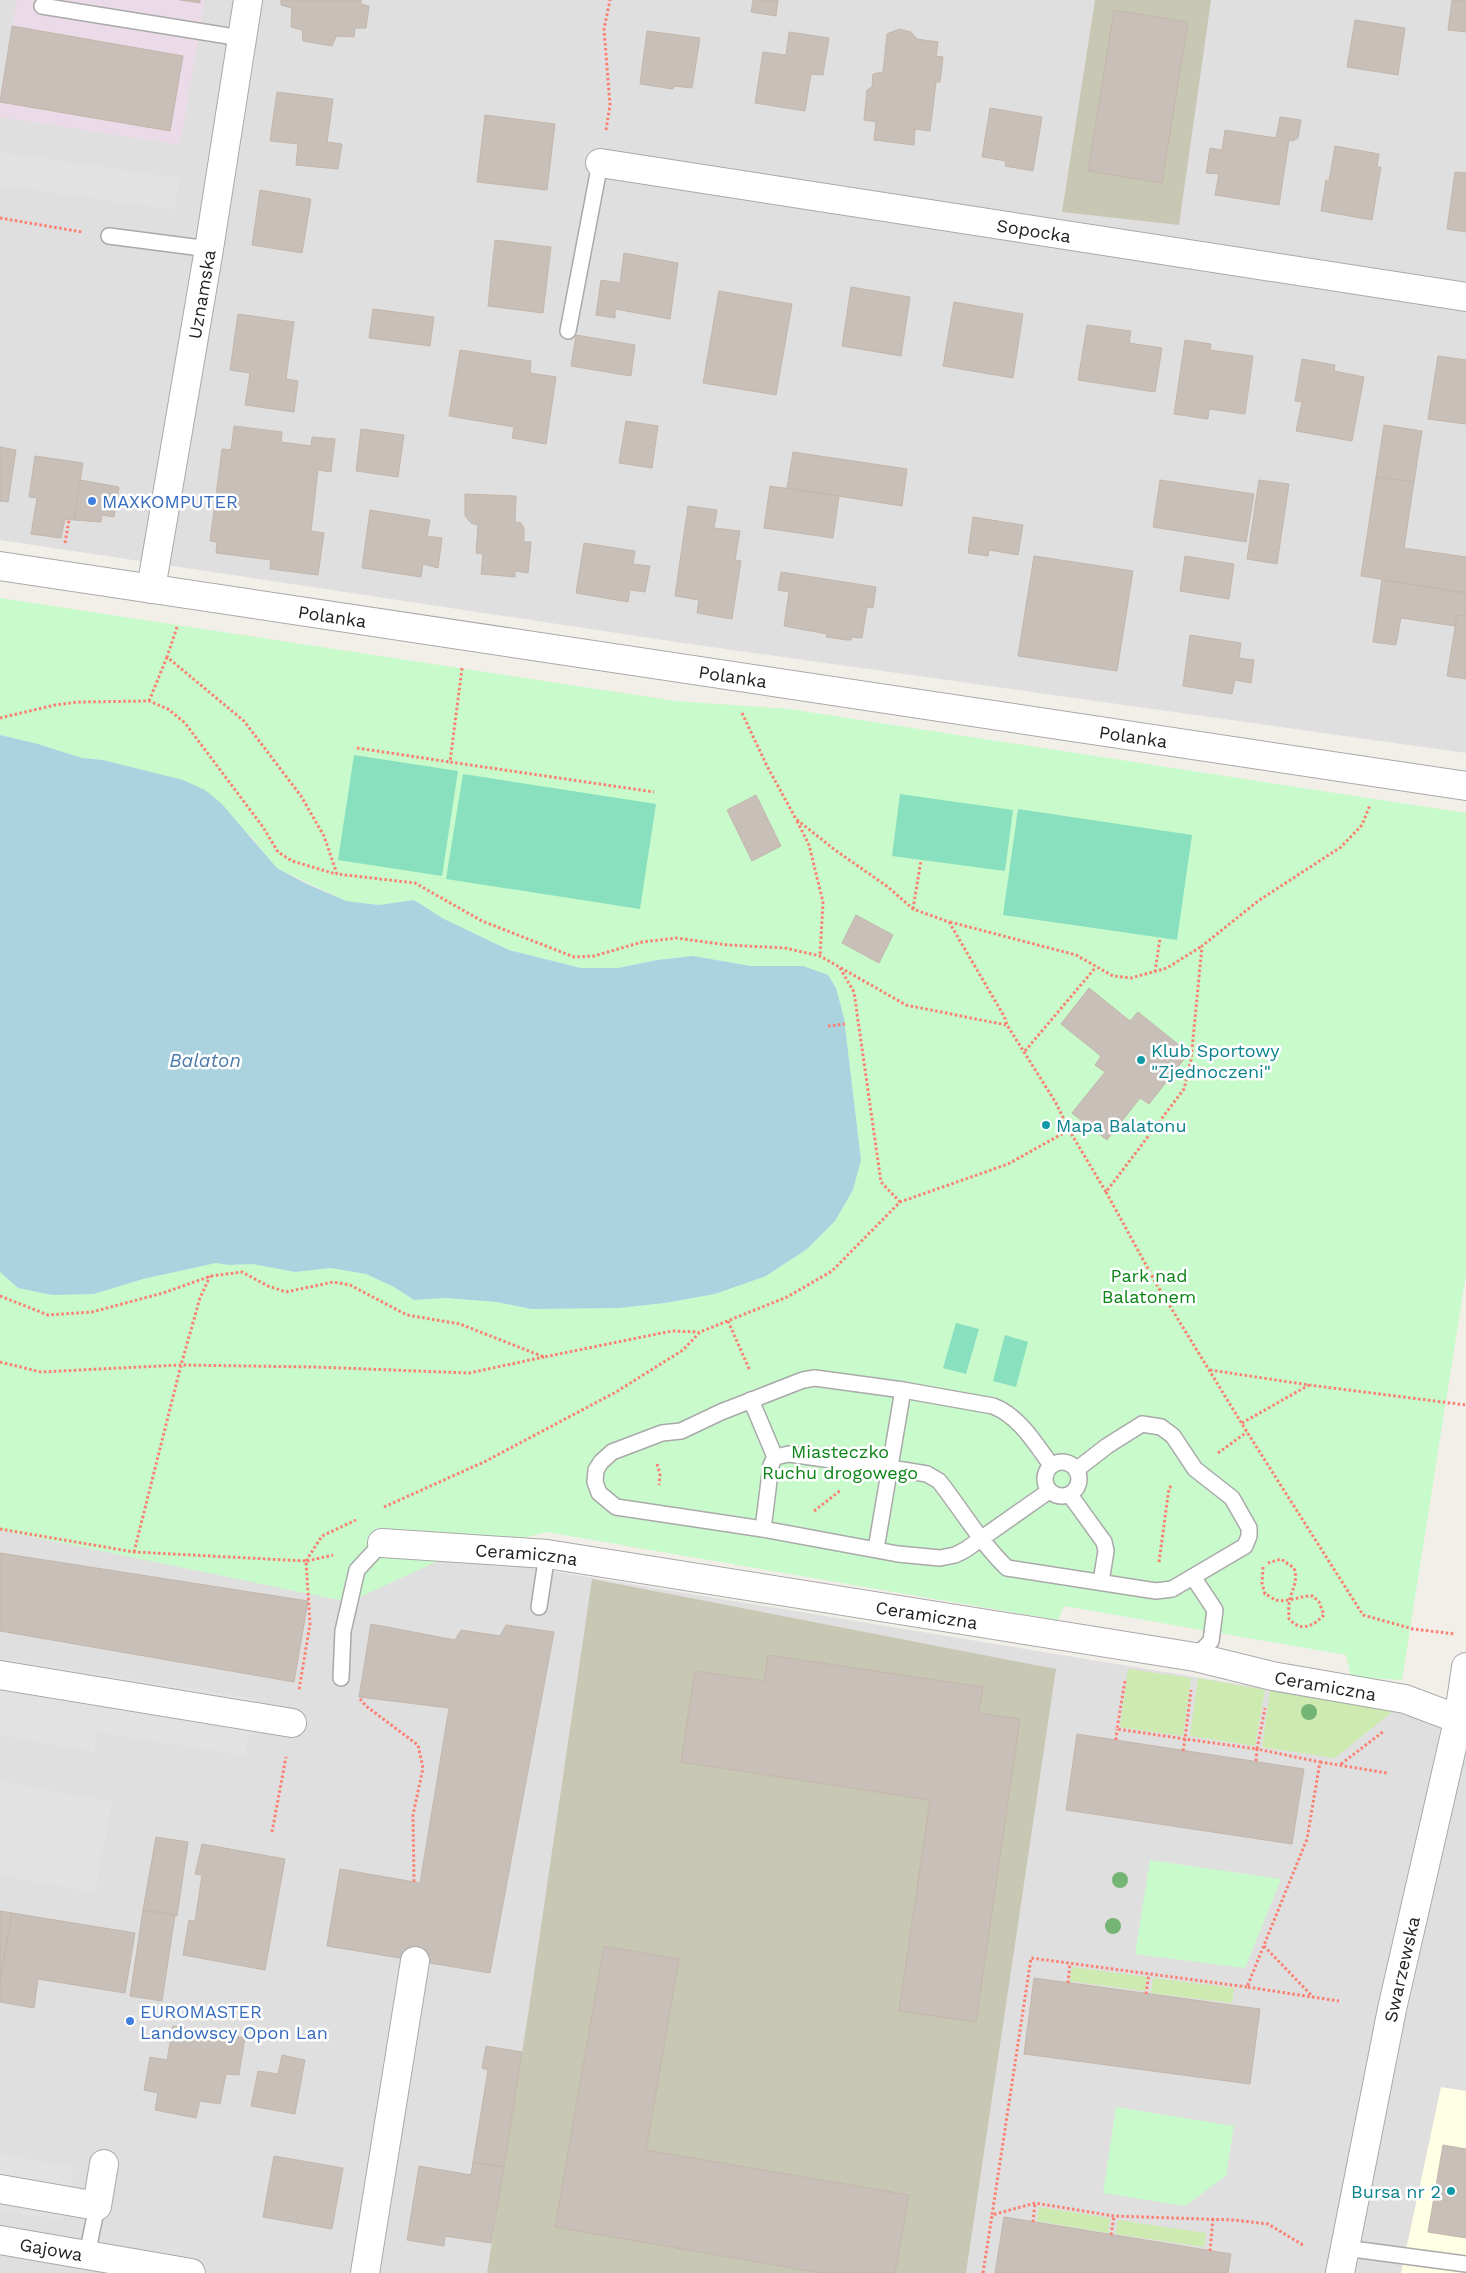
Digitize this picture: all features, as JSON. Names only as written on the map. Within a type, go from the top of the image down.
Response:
[{"type":"street","name":"Uznamska","points":[[151,589],[248,0]]},
{"type":"street","name":"Sopocka","points":[[600,163],[1466,297]]},
{"type":"street","name":"Polanka","points":[[0,566],[1466,786]]},
{"type":"street","name":"Ceramiczna","points":[[382,1543],[547,1554],[1195,1657],[1272,1676],[1405,1699],[1462,1721]]},
{"type":"street","name":"Swarzewska","points":[[1342,2260],[1392,2008],[1462,1721],[1466,1667]]},
{"type":"street","points":[[0,1675],[295,1711]]},
{"type":"street","points":[[365,2273],[415,1961]]},
{"type":"street","points":[[0,2189],[98,2206],[104,2164]]},
{"type":"street","name":"Gajowa","points":[[0,2240],[191,2273]]},
{"type":"lane","points":[[42,6],[242,38]]},
{"type":"lane","points":[[568,331],[600,163]]},
{"type":"lane","points":[[109,236],[208,249]]},
{"type":"lane","points":[[1049,1491],[955,1555],[940,1558],[898,1554],[763,1529],[616,1507],[599,1493],[595,1482],[596,1470],[601,1462],[612,1452],[662,1433],[681,1431],[751,1400],[803,1380],[814,1378],[902,1390],[993,1406],[1006,1411],[1015,1418],[1052,1465]]},
{"type":"lane","points":[[876,1549],[902,1390]]},
{"type":"lane","points":[[751,1400],[775,1457]]},
{"type":"lane","points":[[763,1529],[770,1465],[775,1457],[789,1454],[927,1474],[939,1481],[1007,1568],[1156,1591],[1172,1589],[1245,1546],[1249,1536],[1249,1528],[1232,1498],[1195,1469],[1173,1436],[1161,1427],[1142,1424],[1107,1446],[1076,1470]]},
{"type":"lane","points":[[1062,1462],[1073,1466],[1076,1470],[1079,1481],[1074,1492],[1070,1495],[1058,1497],[1045,1486],[1045,1475],[1052,1465],[1062,1462]]},
{"type":"lane","points":[[1070,1495],[1104,1542],[1106,1551],[1101,1582]]},
{"type":"lane","points":[[341,1678],[343,1631],[357,1570],[382,1543]]},
{"type":"lane","points":[[539,1608],[547,1554]]},
{"type":"lane","points":[[1193,1577],[1215,1610],[1211,1641],[1195,1657]]},
{"type":"lane","points":[[87,2255],[98,2206]]},
{"type":"lane","points":[[1342,2260],[1466,2264]]},
{"type":"path","points":[[600,163],[610,105],[604,29],[610,0]]},
{"type":"path","points":[[0,218],[109,236]]},
{"type":"path","points":[[65,545],[69,520]]},
{"type":"path","points":[[149,701],[167,657],[179,620],[184,594]]},
{"type":"path","points":[[167,657],[244,721],[301,796],[324,836],[337,874]]},
{"type":"path","points":[[450,762],[462,663]]},
{"type":"path","points":[[732,676],[738,705],[767,766],[809,845],[823,902],[820,956]]},
{"type":"path","points":[[0,718],[55,705],[78,702],[149,701],[168,709],[185,723],[263,827],[278,852],[292,861],[337,874],[415,883],[482,921],[574,958],[594,956],[642,942],[676,938],[728,945],[785,948],[820,956],[906,1006],[1007,1025]]},
{"type":"path","points":[[357,748],[654,792]]},
{"type":"path","points":[[796,819],[835,850],[888,887],[913,909],[949,922],[1076,954],[1113,976],[1131,978],[1167,968],[1202,946],[1258,901],[1341,847],[1362,825],[1384,774]]},
{"type":"path","points":[[913,909],[921,860]]},
{"type":"path","points":[[949,922],[1004,1016],[1007,1025],[1056,1103],[1069,1130],[1106,1192],[1157,1286],[1364,1614],[1413,1629],[1457,1635]]},
{"type":"path","points":[[1155,972],[1160,938]]},
{"type":"path","points":[[1106,1192],[1184,1089],[1191,1060],[1202,946]]},
{"type":"path","points":[[840,967],[854,992],[881,1182],[900,1202]]},
{"type":"path","points":[[1025,1051],[1096,967]]},
{"type":"path","points":[[828,1026],[844,1024]]},
{"type":"path","points":[[0,1362],[41,1372],[181,1366],[315,1367],[469,1373],[672,1331],[700,1332],[787,1298],[832,1271],[900,1202],[1008,1164],[1069,1130]]},
{"type":"path","points":[[0,1296],[48,1315],[92,1312],[163,1293],[210,1276],[242,1272],[268,1286],[286,1292],[332,1282],[350,1285],[407,1315],[460,1324],[544,1357]]},
{"type":"path","points":[[134,1552],[181,1366],[200,1298],[210,1276]]},
{"type":"path","points":[[383,1508],[486,1461],[616,1392],[683,1350],[700,1332]]},
{"type":"path","points":[[1210,1370],[1466,1405]]},
{"type":"path","points":[[1242,1423],[1309,1385]]},
{"type":"path","points":[[649,1438],[660,1474],[655,1513]]},
{"type":"path","points":[[803,1536],[805,1518],[844,1488],[847,1462]]},
{"type":"path","points":[[295,1711],[310,1624],[306,1561],[322,1536],[357,1520]]},
{"type":"path","points":[[0,1529],[134,1552],[306,1561]]},
{"type":"path","points":[[1290,1598],[1289,1619],[1296,1626],[1306,1628],[1324,1615],[1319,1602],[1313,1596],[1304,1595],[1290,1598],[1277,1600],[1265,1594],[1262,1583],[1263,1565],[1281,1559],[1294,1568],[1297,1578],[1295,1590],[1290,1598]]},
{"type":"path","points":[[1116,1740],[1130,1648]]},
{"type":"path","points":[[1183,1750],[1195,1657]]},
{"type":"path","points":[[1256,1761],[1272,1676]]},
{"type":"path","points":[[341,1678],[366,1706],[418,1745],[423,1768],[413,1815],[414,1882]]},
{"type":"path","points":[[1117,1729],[1257,1749],[1387,1773]]},
{"type":"path","points":[[1341,1764],[1385,1731]]},
{"type":"path","points":[[1247,1986],[1307,1839],[1320,1762]]},
{"type":"path","points":[[1264,1946],[1314,1998]]},
{"type":"path","points":[[983,2273],[1031,1958],[1247,1986],[1339,2001]]},
{"type":"path","points":[[1068,1983],[1070,1963]]},
{"type":"path","points":[[1146,1994],[1149,1974]]},
{"type":"path","points":[[992,2215],[1035,2203],[1114,2216],[1213,2218],[1268,2224],[1303,2245]]},
{"type":"path","points":[[1033,2222],[1035,2203]]},
{"type":"path","points":[[1111,2235],[1114,2216]]},
{"type":"path","points":[[1210,2251],[1213,2218]]},
{"type":"shaded area","points":[[0,0],[1466,0],[1466,753],[683,643],[0,540]]},
{"type":"shaded area","points":[[17,0],[205,0],[180,145],[0,117],[0,99]]},
{"type":"shaded area","points":[[1095,0],[1211,0],[1179,225],[1062,212]]},
{"type":"shaded area","points":[[0,152],[179,178],[174,210],[0,185]]},
{"type":"shaded area","points":[[0,1493],[382,1543],[1457,1720],[1466,1667],[1466,2273],[0,2273]]},
{"type":"shaded area","points":[[592,1579],[1056,1669],[966,2273],[487,2273],[528,2015]]},
{"type":"shaded area","points":[[0,1658],[256,1699],[245,1756],[98,1732],[94,1752],[0,1735]]},
{"type":"shaded area","points":[[0,1781],[112,1802],[95,1893],[0,1875]]},
{"type":"shaded area","points":[[1441,2087],[1466,2091],[1466,2273],[1401,2273]]},
{"type":"shaded area","points":[[0,2154],[74,2167],[61,2220],[0,2210]]},
{"type":"green space","name":"Park nad Balatonem","points":[[0,598],[676,701],[789,709],[1466,813],[1466,1274],[1402,1680],[1351,1677],[1346,1655],[1064,1606],[1058,1620],[546,1532],[438,1561],[349,1602],[0,1530],[0,1272],[18,1288],[94,1294],[143,1279],[216,1263],[229,1265],[252,1264],[295,1272],[331,1268],[366,1274],[394,1287],[414,1300],[445,1298],[497,1302],[531,1309],[619,1308],[665,1303],[715,1294],[766,1276],[807,1249],[835,1221],[853,1190],[861,1160],[844,1018],[776,966],[751,966],[693,956],[657,960],[618,968],[581,968],[509,950],[444,919],[414,900],[379,905],[346,901],[277,868],[250,835],[139,769],[103,760],[82,758],[38,744],[0,735]]},
{"type":"green space","points":[[354,755],[458,771],[442,876],[338,860]]},
{"type":"green space","points":[[463,774],[656,804],[640,909],[446,879]]},
{"type":"green space","points":[[900,794],[1013,810],[1005,871],[892,856]]},
{"type":"green space","points":[[1018,809],[1192,835],[1177,940],[1003,915]]},
{"type":"green space","points":[[956,1323],[979,1329],[966,1374],[943,1368]]},
{"type":"green space","points":[[1005,1335],[1028,1342],[1016,1387],[993,1381]]},
{"type":"green space","points":[[1128,1669],[1191,1678],[1183,1736],[1120,1727]]},
{"type":"green space","points":[[1198,1678],[1265,1690],[1255,1746],[1190,1736]]},
{"type":"green space","points":[[1270,1691],[1393,1711],[1335,1758],[1262,1747]]},
{"type":"green space","points":[[1150,1860],[1281,1879],[1245,1968],[1135,1954]]},
{"type":"green space","points":[[1072,1967],[1147,1977],[1145,1991],[1070,1981]]},
{"type":"green space","points":[[1153,1978],[1234,1988],[1232,2003],[1151,1993]]},
{"type":"green space","points":[[1116,2107],[1234,2126],[1226,2176],[1185,2206],[1103,2193]]},
{"type":"green space","points":[[1039,2207],[1110,2218],[1108,2233],[1037,2221]]},
{"type":"green space","points":[[1118,2220],[1206,2233],[1204,2247],[1116,2234]]},
{"type":"water","name":"Balaton","points":[[0,735],[38,744],[82,758],[103,760],[183,780],[205,790],[221,803],[277,868],[305,883],[346,901],[379,905],[414,900],[444,919],[509,950],[581,968],[618,968],[657,960],[693,956],[751,966],[803,966],[828,975],[836,988],[844,1018],[861,1160],[853,1190],[835,1221],[807,1249],[766,1276],[715,1294],[665,1303],[619,1308],[531,1309],[497,1302],[445,1298],[414,1300],[394,1287],[366,1274],[331,1268],[295,1272],[252,1264],[229,1265],[216,1263],[143,1279],[94,1294],[52,1295],[18,1288],[0,1272]]},
{"type":"building","points":[[180,0],[200,0],[200,3]]},
{"type":"building","points":[[281,0],[361,0],[361,4],[369,6],[366,28],[355,28],[354,37],[336,36],[332,46],[303,41],[302,30],[291,27],[292,8],[281,5]]},
{"type":"building","points":[[753,0],[778,0],[776,16],[751,12]]},
{"type":"building","points":[[1452,0],[1466,0],[1466,32],[1448,30]]},
{"type":"building","points":[[1114,10],[1188,22],[1162,183],[1088,171]]},
{"type":"building","points":[[1355,20],[1405,28],[1398,75],[1347,67]]},
{"type":"building","points":[[12,26],[183,56],[170,131],[0,102]]},
{"type":"building","points":[[899,29],[911,32],[917,39],[938,42],[936,56],[943,57],[940,82],[936,82],[930,131],[915,129],[914,145],[874,140],[876,122],[864,120],[867,90],[872,87],[873,74],[883,72],[887,34]]},
{"type":"building","points":[[647,31],[700,38],[692,88],[674,86],[673,89],[640,84]]},
{"type":"building","points":[[789,32],[829,38],[823,75],[811,74],[805,111],[755,103],[763,52],[786,55]]},
{"type":"building","points":[[277,92],[333,99],[327,142],[342,144],[338,169],[296,165],[298,144],[270,141]]},
{"type":"building","points":[[990,108],[1042,117],[1033,171],[1005,166],[1006,161],[982,157]]},
{"type":"building","points":[[485,115],[555,124],[547,190],[477,182]]},
{"type":"building","points":[[1280,117],[1301,120],[1298,138],[1293,141],[1289,140],[1279,205],[1215,195],[1219,174],[1206,173],[1210,148],[1222,150],[1225,130],[1276,138]]},
{"type":"building","points":[[1335,146],[1379,154],[1377,167],[1381,167],[1372,220],[1321,211],[1326,180],[1329,181]]},
{"type":"building","points":[[1455,172],[1466,173],[1466,232],[1447,229]]},
{"type":"building","points":[[260,190],[311,199],[302,253],[252,245]]},
{"type":"building","points":[[495,240],[551,247],[543,313],[488,306]]},
{"type":"building","points":[[624,253],[678,263],[670,319],[615,309],[615,318],[596,315],[601,280],[620,283]]},
{"type":"building","points":[[851,287],[910,297],[901,356],[842,346]]},
{"type":"building","points":[[719,291],[792,304],[776,395],[703,383]]},
{"type":"building","points":[[954,302],[1023,314],[1013,378],[943,366]]},
{"type":"building","points":[[373,309],[434,317],[430,346],[369,338]]},
{"type":"building","points":[[238,314],[294,322],[286,379],[298,381],[294,412],[245,405],[250,373],[230,370]]},
{"type":"building","points":[[1087,325],[1131,331],[1129,343],[1162,348],[1155,392],[1078,380]]},
{"type":"building","points":[[576,335],[635,345],[631,376],[571,366]]},
{"type":"building","points":[[1185,340],[1211,344],[1210,350],[1253,356],[1245,414],[1209,409],[1208,419],[1174,414]]},
{"type":"building","points":[[460,350],[531,361],[530,373],[556,377],[546,444],[512,438],[514,427],[449,416]]},
{"type":"building","points":[[1438,356],[1466,360],[1466,424],[1428,419]]},
{"type":"building","points":[[1302,359],[1335,365],[1334,371],[1364,377],[1352,441],[1296,431],[1302,402],[1295,401]]},
{"type":"building","points":[[626,421],[658,426],[652,468],[619,463]]},
{"type":"building","points":[[1384,425],[1422,431],[1414,482],[1376,477]]},
{"type":"building","points":[[234,426],[282,432],[281,442],[311,446],[312,437],[335,439],[331,472],[318,470],[311,531],[324,533],[318,575],[270,569],[271,560],[216,553],[217,542],[210,541],[222,449],[231,450]]},
{"type":"building","points":[[361,429],[404,435],[398,477],[356,471]]},
{"type":"building","points":[[0,447],[16,450],[8,502],[0,501]]},
{"type":"building","points":[[793,452],[907,469],[902,506],[787,488]]},
{"type":"building","points":[[35,456],[83,463],[74,520],[65,519],[61,538],[31,534],[37,498],[29,497]]},
{"type":"building","points":[[1376,477],[1414,482],[1404,548],[1466,557],[1466,593],[1361,576]]},
{"type":"building","points":[[80,480],[119,487],[114,517],[102,515],[101,522],[74,520]]},
{"type":"building","points":[[1160,480],[1254,494],[1246,542],[1153,527]]},
{"type":"building","points":[[1259,480],[1289,484],[1277,564],[1247,559]]},
{"type":"building","points":[[770,486],[839,496],[833,538],[764,528]]},
{"type":"building","points":[[465,494],[516,496],[515,522],[521,523],[524,528],[524,542],[531,542],[528,573],[515,571],[515,577],[481,574],[483,554],[476,553],[478,525],[471,523],[465,516]]},
{"type":"building","points":[[688,506],[717,510],[714,528],[740,531],[735,560],[741,561],[732,619],[697,613],[699,600],[675,596]]},
{"type":"building","points":[[370,510],[430,520],[427,536],[442,538],[438,568],[423,564],[421,577],[362,568]]},
{"type":"building","points":[[973,517],[1023,525],[1018,555],[989,550],[988,556],[968,553]]},
{"type":"building","points":[[584,543],[635,551],[633,564],[650,566],[645,592],[630,590],[628,602],[576,593]]},
{"type":"building","points":[[1034,556],[1133,571],[1117,671],[1018,656]]},
{"type":"building","points":[[1185,556],[1234,564],[1229,599],[1180,591]]},
{"type":"building","points":[[781,572],[876,587],[873,608],[867,607],[862,638],[851,637],[851,640],[847,640],[826,637],[827,634],[784,626],[789,592],[778,590]]},
{"type":"building","points":[[1382,580],[1466,593],[1466,616],[1457,615],[1455,626],[1401,618],[1396,645],[1373,642]]},
{"type":"building","points":[[1457,615],[1466,616],[1466,679],[1447,676]]},
{"type":"building","points":[[1190,635],[1241,643],[1239,658],[1254,660],[1251,683],[1235,680],[1232,694],[1183,686]]},
{"type":"building","points":[[756,795],[781,846],[752,861],[727,810]]},
{"type":"building","points":[[856,915],[893,935],[879,963],[842,943]]},
{"type":"building","name":"Klub Sportowy \"Zjednoczeni\"","points":[[1089,988],[1130,1021],[1138,1012],[1189,1053],[1149,1104],[1140,1098],[1107,1140],[1072,1113],[1105,1072],[1095,1065],[1101,1056],[1061,1024]]},
{"type":"building","points":[[0,1553],[308,1601],[294,1682],[0,1631]]},
{"type":"building","points":[[371,1624],[455,1640],[461,1630],[500,1636],[506,1625],[554,1632],[490,1973],[327,1946],[340,1869],[420,1883],[449,1708],[359,1697]]},
{"type":"building","points":[[768,1655],[983,1687],[979,1713],[1020,1719],[976,2022],[899,2011],[930,1800],[681,1762],[695,1671],[764,1681]]},
{"type":"building","points":[[1077,1734],[1304,1769],[1292,1844],[1066,1810]]},
{"type":"building","points":[[156,1837],[188,1842],[177,1916],[143,1910]]},
{"type":"building","points":[[202,1844],[285,1859],[265,1970],[183,1955],[189,1920],[195,1921],[202,1875],[195,1874]]},
{"type":"building","points":[[143,1910],[175,1915],[162,2001],[130,1996]]},
{"type":"building","points":[[0,1911],[12,1913],[0,1983]]},
{"type":"building","points":[[12,1913],[135,1933],[125,1993],[38,1979],[34,2008],[0,2002],[0,1983]]},
{"type":"building","points":[[604,1946],[679,1959],[646,2150],[909,2195],[895,2273],[821,2273],[555,2227]]},
{"type":"building","points":[[1034,1978],[1260,2009],[1250,2084],[1024,2054]]},
{"type":"building","points":[[173,2026],[245,2038],[239,2075],[226,2074],[220,2104],[200,2101],[196,2118],[155,2110],[158,2093],[144,2090],[150,2057],[167,2060]]},
{"type":"building","points":[[486,2046],[522,2052],[504,2167],[473,2162],[488,2070],[482,2068]]},
{"type":"building","points":[[282,2055],[305,2060],[295,2114],[251,2106],[258,2071],[278,2074]]},
{"type":"building","name":"Bursa nr 2","points":[[1443,2145],[1466,2149],[1466,2238],[1428,2232]]},
{"type":"building","points":[[274,2156],[343,2168],[332,2229],[263,2217]]},
{"type":"building","points":[[473,2162],[504,2167],[491,2243],[445,2236],[444,2246],[407,2240],[419,2166],[471,2175]]},
{"type":"building","points":[[1004,2217],[1231,2254],[1228,2273],[995,2273]]},
{"type":"place","name":"MAXKOMPUTER","points":[[92,501]]},
{"type":"place","name":"Klub Sportowy \"Zjednoczeni\"","points":[[1141,1060]]},
{"type":"place","name":"Mapa Balatonu","points":[[1046,1125]]},
{"type":"place","name":"EUROMASTER Landowscy Opon Lan","points":[[130,2021]]},
{"type":"place","name":"Bursa nr 2","points":[[1451,2191]]},
{"type":"park label","name":"Miasteczko Ruchu drogowego","points":[[840,1461]]}]
